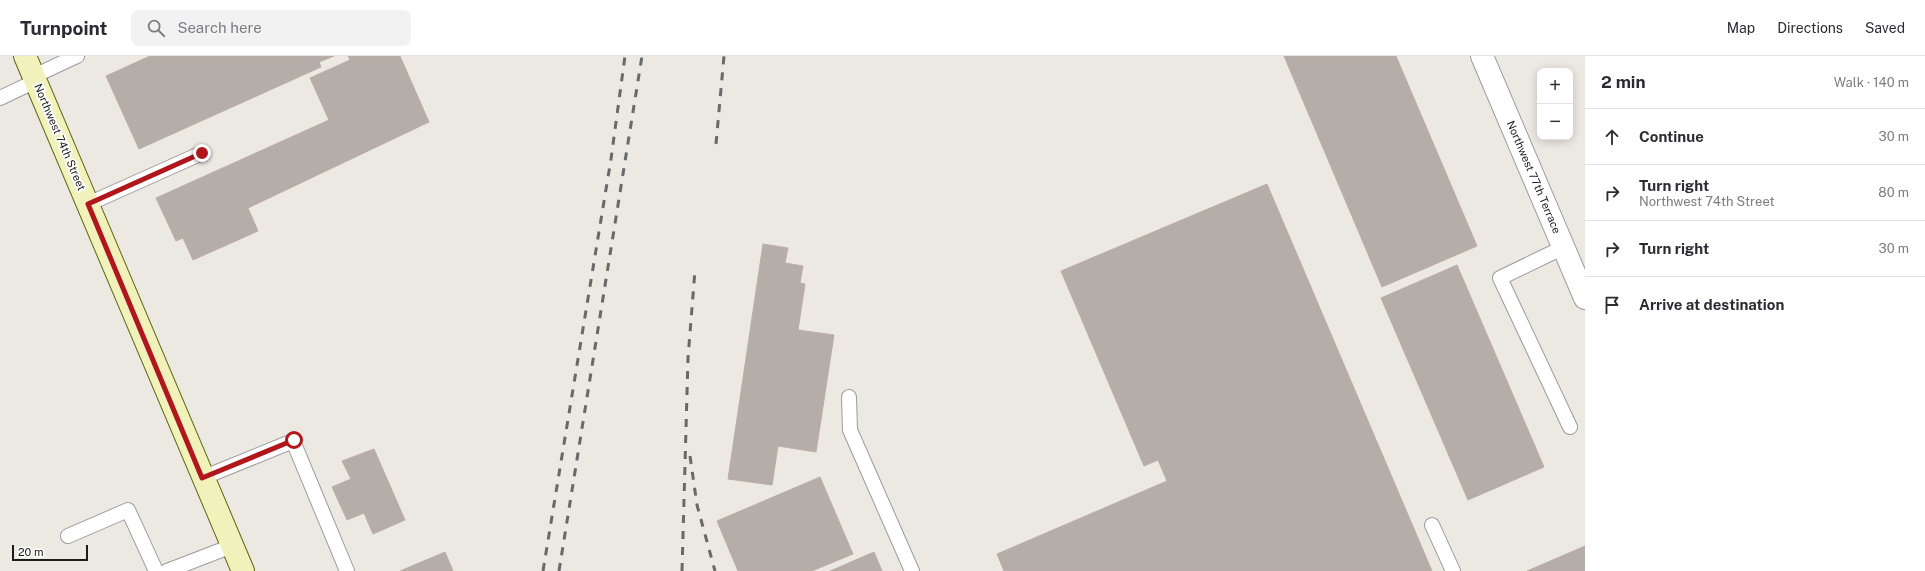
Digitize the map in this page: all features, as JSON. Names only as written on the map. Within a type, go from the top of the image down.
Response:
[{"type":"main road","name":"Northwest 74th Street","points":[[25,56],[202,478],[243,571]]},
{"type":"street","name":"Northwest 77th Terrace","points":[[1482,56],[1585,298]]},
{"type":"lane","points":[[0,98],[77,56]]},
{"type":"lane","points":[[88,204],[202,153]]},
{"type":"lane","points":[[1564,247],[1500,278],[1570,428]]},
{"type":"lane","points":[[849,397],[850,430],[912,571]]},
{"type":"lane","points":[[202,478],[294,440],[347,571]]},
{"type":"lane","points":[[68,536],[128,510],[156,571]]},
{"type":"lane","points":[[1432,525],[1453,571]]},
{"type":"lane","points":[[167,571],[232,546]]},
{"type":"building","points":[[150,56],[334,56],[319,62],[321,67],[139,149],[106,76]]},
{"type":"building","points":[[348,56],[400,56],[429,122],[248,208],[258,231],[193,260],[183,238],[176,241],[156,198],[329,120],[310,78],[350,60]]},
{"type":"building","points":[[1284,56],[1396,56],[1477,246],[1382,287]]},
{"type":"building","points":[[1267,184],[1432,571],[1004,571],[997,554],[1167,481],[1158,460],[1144,466],[1061,271]]},
{"type":"building","points":[[763,244],[788,248],[785,263],[803,266],[800,283],[805,284],[798,330],[834,335],[816,452],[778,446],[772,485],[728,479]]},
{"type":"building","points":[[1457,265],[1544,467],[1468,500],[1381,298]]},
{"type":"building","points":[[374,449],[405,520],[373,534],[364,513],[347,520],[332,487],[351,479],[342,461]]},
{"type":"building","points":[[820,477],[853,554],[812,571],[738,571],[717,521]]},
{"type":"building","points":[[1585,546],[1585,571],[1527,571]]},
{"type":"building","points":[[445,552],[453,571],[400,571]]},
{"type":"building","points":[[874,552],[882,571],[830,571]]},
{"type":"railway","points":[[543,571],[611,159],[625,56]]},
{"type":"railway","points":[[559,571],[642,56]]},
{"type":"railway","points":[[716,144],[724,56]]},
{"type":"railway","points":[[682,571],[688,358],[695,270]]},
{"type":"railway","points":[[690,456],[697,505],[715,571]]},
{"type":"route","points":[[202,153],[88,204],[202,478],[294,440]]}]
